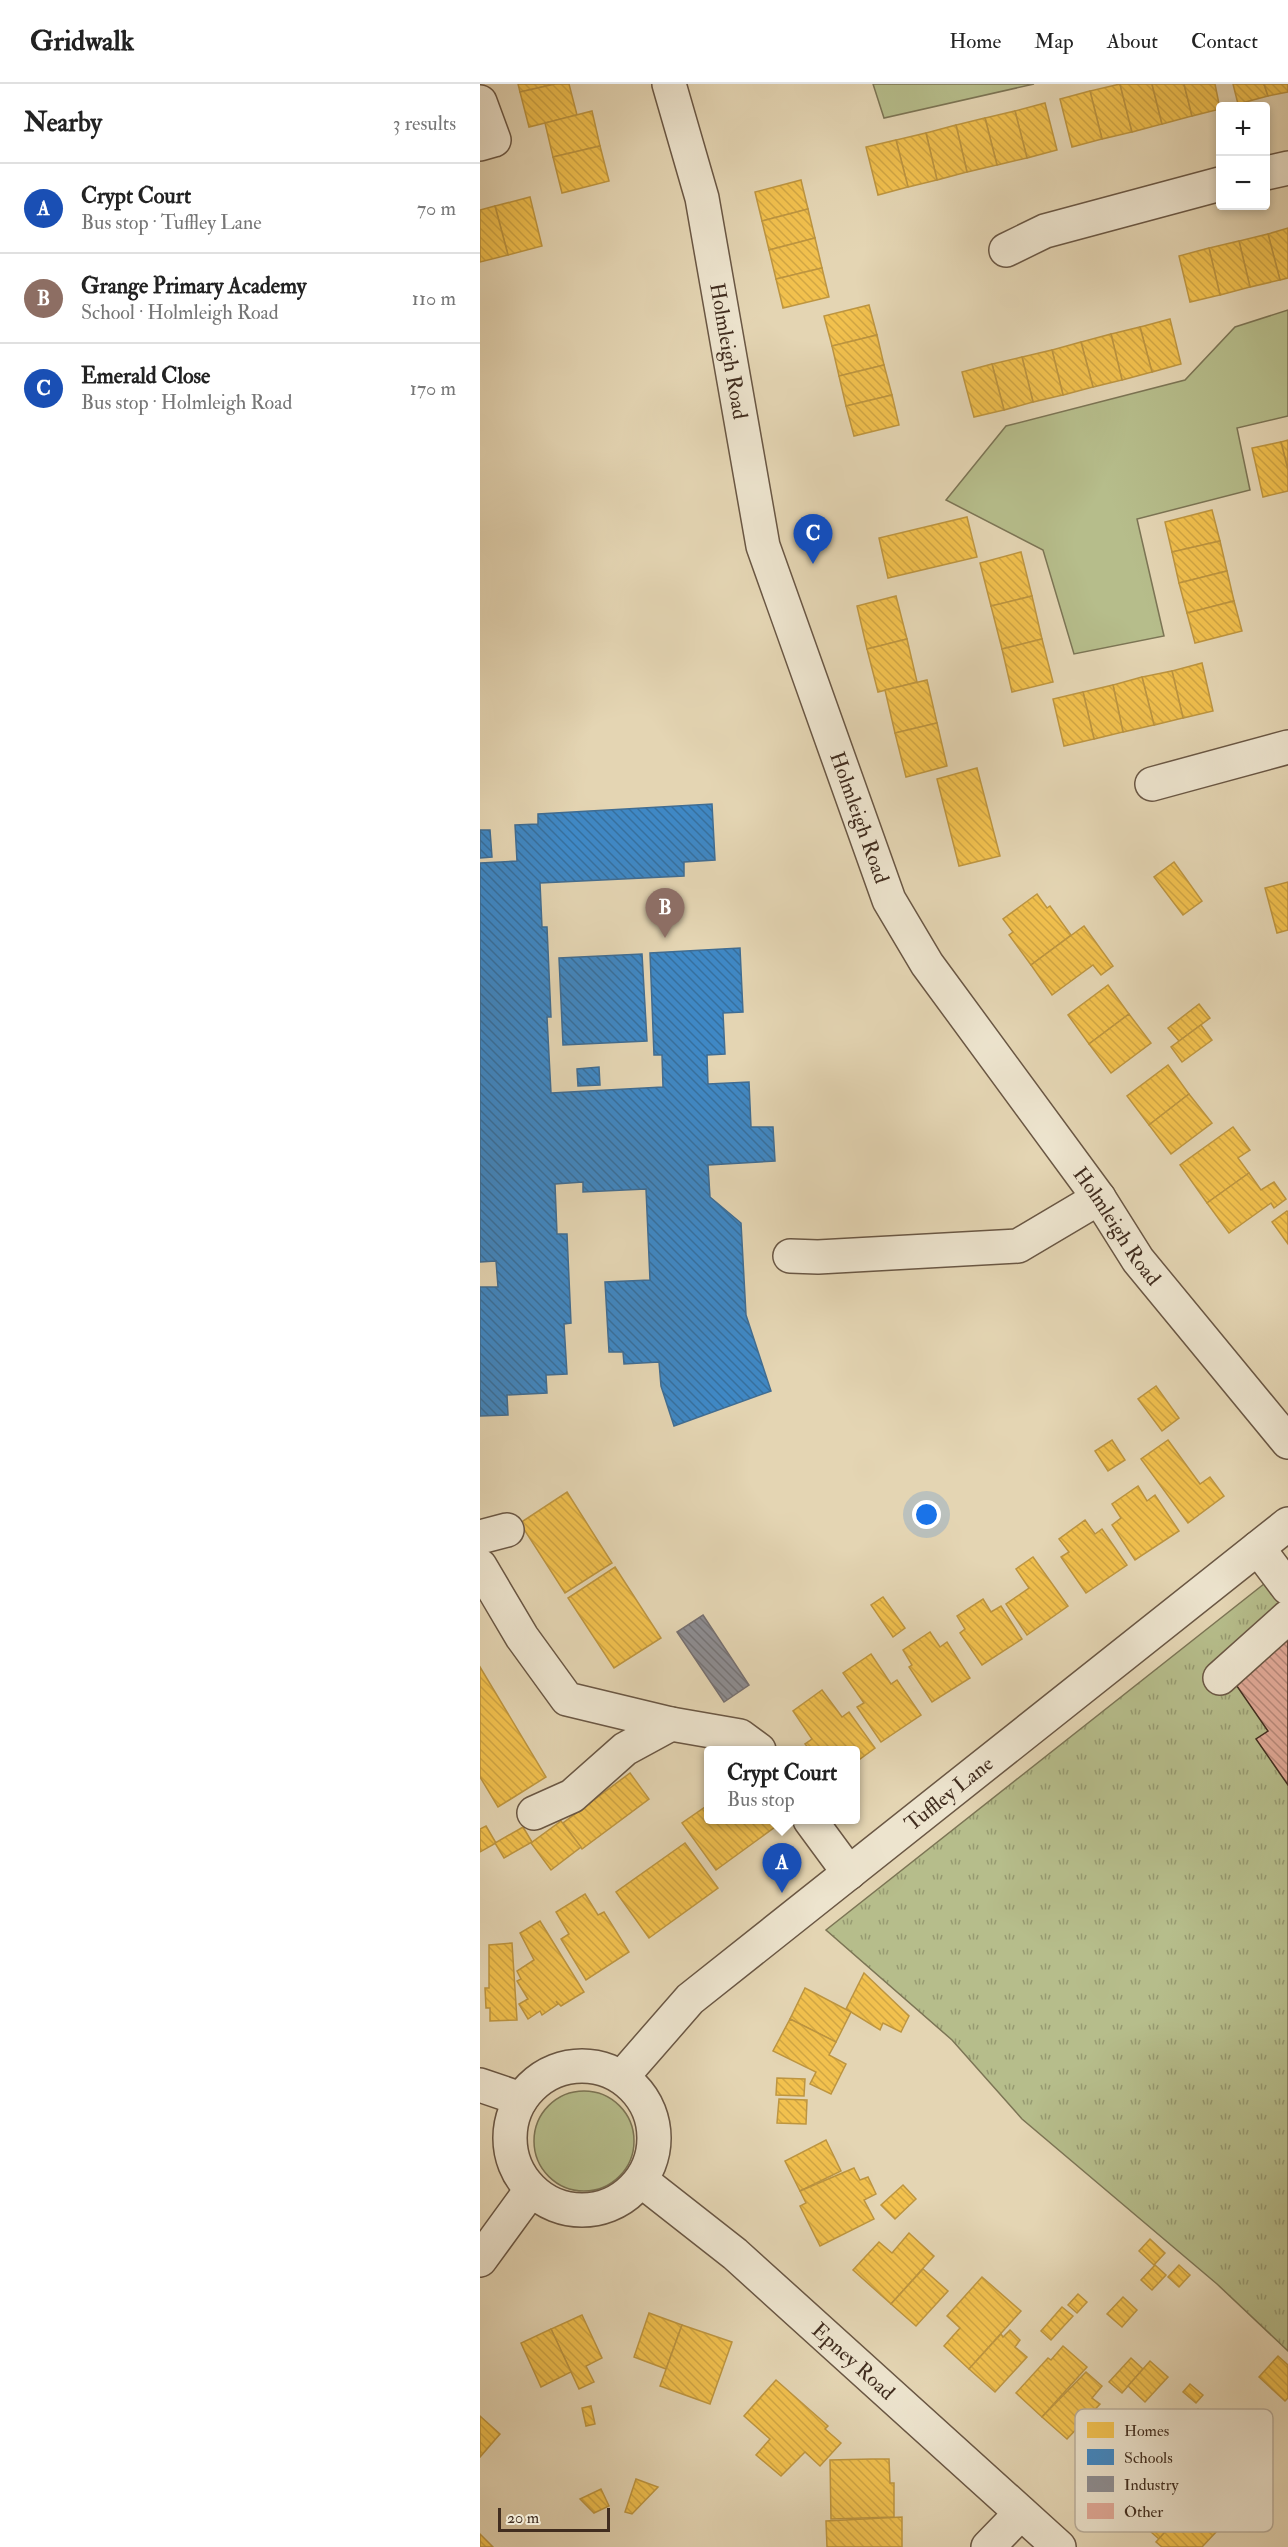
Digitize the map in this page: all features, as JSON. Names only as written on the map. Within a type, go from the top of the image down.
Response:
[{"type":"street","name":"Holmleigh Road","points":[[669,84],[702,198],[763,546],[889,900],[927,964],[1099,1198],[1138,1260],[1288,1442]]},
{"type":"street","points":[[480,102],[494,140],[480,144]]},
{"type":"street","points":[[1270,172],[1288,168]]},
{"type":"street","points":[[1006,250],[1045,231],[1216,185]]},
{"type":"street","points":[[1152,784],[1288,747]]},
{"type":"street","points":[[790,1256],[818,1257],[1018,1246],[1099,1198]]},
{"type":"street","name":"Tuffley Lane","points":[[622,2077],[690,2000],[1288,1524]]},
{"type":"street","points":[[1258,1548],[1288,1588]]},
{"type":"street","points":[[480,1566],[522,1637],[567,1699],[671,1724],[740,1736],[754,1746]]},
{"type":"street","points":[[1220,1678],[1288,1617]]},
{"type":"street","points":[[534,1813],[572,1796],[625,1749],[671,1724]]},
{"type":"street","points":[[813,1824],[849,1873]]},
{"type":"street","points":[[576,2066],[600,2067],[622,2077],[644,2099],[655,2128],[653,2156],[642,2181],[617,2202],[585,2211],[555,2206],[531,2190],[515,2166],[510,2148],[510,2130],[521,2099],[545,2076],[576,2066]]},
{"type":"street","points":[[480,2085],[521,2099]]},
{"type":"street","name":"Epney Road","points":[[642,2181],[735,2254],[1059,2547]]},
{"type":"street","points":[[480,2260],[531,2190]]},
{"type":"street","points":[[988,2547],[1021,2513]]},
{"type":"green space","points":[[873,84],[1034,84],[884,118]]},
{"type":"green space","points":[[1288,310],[1288,416],[1237,428],[1250,490],[1137,519],[1164,636],[1074,654],[1043,550],[946,500],[1006,426],[1185,380],[1235,327]]},
{"type":"green space","points":[[1288,1565],[1288,2351],[1217,2284],[1022,2119],[952,2040],[826,1930]]},
{"type":"green space","points":[[584,2091],[603,2095],[620,2105],[630,2122],[634,2141],[630,2160],[620,2177],[603,2187],[584,2191],[565,2187],[548,2177],[538,2160],[534,2141],[538,2122],[548,2105],[565,2095]]},
{"type":"building: Homes","points":[[518,84],[555,84],[520,92]]},
{"type":"building: Homes","points":[[555,84],[569,84],[577,115],[529,127],[520,92]]},
{"type":"building: Homes","points":[[1120,84],[1132,132],[1102,139],[1090,91]]},
{"type":"building: Homes","points":[[1120,84],[1152,84],[1162,124],[1132,132]]},
{"type":"building: Homes","points":[[1152,84],[1184,84],[1192,116],[1162,124]]},
{"type":"building: Homes","points":[[1184,84],[1215,84],[1219,102],[1216,102],[1216,110],[1192,116]]},
{"type":"building: Homes","points":[[1233,84],[1264,84],[1268,96],[1238,102]]},
{"type":"building: Homes","points":[[1264,84],[1288,84],[1288,92],[1268,96]]},
{"type":"building: Homes","points":[[1090,91],[1102,139],[1072,147],[1060,99]]},
{"type":"building: Homes","points":[[1045,103],[1057,150],[1027,158],[1015,111]]},
{"type":"building: Homes","points":[[592,111],[600,146],[553,157],[545,123]]},
{"type":"building: Homes","points":[[1015,111],[1027,158],[997,165],[985,118]]},
{"type":"building: Homes","points":[[985,118],[997,165],[967,172],[956,125]]},
{"type":"building: Homes","points":[[956,125],[967,172],[937,180],[926,133]]},
{"type":"building: Homes","points":[[926,133],[937,180],[908,187],[896,140]]},
{"type":"building: Homes","points":[[896,140],[908,187],[878,195],[866,147]]},
{"type":"building: Homes","points":[[600,146],[609,181],[562,193],[553,157]]},
{"type":"building: Homes","points":[[801,180],[808,209],[762,221],[755,192]]},
{"type":"building: Homes","points":[[530,197],[542,246],[508,255],[495,206]]},
{"type":"building: Homes","points":[[495,206],[508,255],[480,262],[480,210]]},
{"type":"building: Homes","points":[[808,209],[815,238],[769,250],[762,221]]},
{"type":"building: Homes","points":[[1288,228],[1288,278],[1280,280],[1268,234]]},
{"type":"building: Homes","points":[[1268,234],[1280,280],[1250,287],[1239,241]]},
{"type":"building: Homes","points":[[815,238],[822,268],[776,279],[769,250]]},
{"type":"building: Homes","points":[[1239,241],[1250,287],[1220,295],[1209,248]]},
{"type":"building: Homes","points":[[1209,248],[1220,295],[1190,302],[1179,256]]},
{"type":"building: Homes","points":[[822,268],[829,297],[783,308],[776,279]]},
{"type":"building: Homes","points":[[869,305],[877,335],[832,346],[824,316]]},
{"type":"building: Homes","points":[[1170,319],[1181,364],[1152,372],[1140,327]]},
{"type":"building: Homes","points":[[1140,327],[1152,372],[1122,380],[1111,334]]},
{"type":"building: Homes","points":[[1111,334],[1122,380],[1093,387],[1081,342]]},
{"type":"building: Homes","points":[[877,335],[884,365],[839,376],[832,346]]},
{"type":"building: Homes","points":[[1081,342],[1093,387],[1063,395],[1052,350]]},
{"type":"building: Homes","points":[[1052,350],[1063,395],[1033,402],[1022,357]]},
{"type":"building: Homes","points":[[1022,357],[1033,402],[1004,410],[992,364]]},
{"type":"building: Homes","points":[[992,364],[1004,410],[974,417],[962,372]]},
{"type":"building: Homes","points":[[884,365],[892,395],[846,406],[839,376]]},
{"type":"building: Homes","points":[[892,395],[899,425],[854,436],[846,406]]},
{"type":"building: Homes","points":[[1288,440],[1288,470],[1281,442]]},
{"type":"building: Homes","points":[[1281,442],[1288,470],[1288,491],[1263,497],[1252,448]]},
{"type":"building: Homes","points":[[1212,510],[1220,541],[1172,552],[1165,522]]},
{"type":"building: Homes","points":[[967,517],[977,557],[888,578],[879,538]]},
{"type":"building: Homes","points":[[1220,541],[1227,571],[1179,583],[1172,552]]},
{"type":"building: Homes","points":[[1021,552],[1032,596],[991,606],[980,563]]},
{"type":"building: Homes","points":[[1227,571],[1234,601],[1187,613],[1179,583]]},
{"type":"building: Homes","points":[[896,596],[907,639],[867,649],[857,606]]},
{"type":"building: Homes","points":[[1032,596],[1042,639],[1002,649],[991,606]]},
{"type":"building: Homes","points":[[1234,601],[1242,631],[1195,643],[1187,613]]},
{"type":"building: Homes","points":[[907,639],[917,682],[878,692],[867,649]]},
{"type":"building: Homes","points":[[1042,639],[1053,682],[1012,692],[1002,649]]},
{"type":"building: Homes","points":[[1202,663],[1213,711],[1183,718],[1172,671]]},
{"type":"building: Homes","points":[[1172,671],[1183,718],[1154,725],[1142,677]]},
{"type":"building: Homes","points":[[1142,677],[1154,725],[1123,732],[1113,685]]},
{"type":"building: Homes","points":[[927,680],[937,723],[895,733],[885,690]]},
{"type":"building: Homes","points":[[1113,685],[1123,732],[1094,739],[1083,692]]},
{"type":"building: Homes","points":[[1083,692],[1094,739],[1064,746],[1053,699]]},
{"type":"building: Homes","points":[[937,723],[947,766],[906,777],[895,733]]},
{"type":"building: Homes","points":[[977,768],[1000,856],[959,866],[937,779]]},
{"type":"building: Homes","points":[[1174,862],[1202,901],[1183,915],[1154,877]]},
{"type":"building: Homes","points":[[1288,882],[1288,930],[1277,933],[1265,888]]},
{"type":"building: Homes","points":[[1037,894],[1047,908],[1050,906],[1071,935],[1031,965],[1009,935],[1013,932],[1003,919]]},
{"type":"building: Homes","points":[[1084,926],[1113,966],[1101,975],[1093,965],[1052,995],[1031,965]]},
{"type":"building: Homes","points":[[1108,985],[1129,1014],[1089,1044],[1068,1015]]},
{"type":"building: Homes","points":[[1199,1004],[1210,1018],[1179,1041],[1168,1028]]},
{"type":"building: Homes","points":[[1129,1014],[1151,1043],[1111,1073],[1089,1044]]},
{"type":"building: Homes","points":[[1201,1025],[1212,1040],[1182,1062],[1171,1047]]},
{"type":"building: Homes","points":[[1168,1065],[1189,1094],[1149,1125],[1127,1096]]},
{"type":"building: Homes","points":[[1189,1094],[1212,1123],[1171,1154],[1149,1125]]},
{"type":"building: Homes","points":[[1233,1127],[1250,1150],[1238,1158],[1249,1173],[1207,1203],[1180,1165]]},
{"type":"building: Homes","points":[[1249,1173],[1261,1190],[1274,1182],[1286,1199],[1274,1208],[1271,1203],[1229,1233],[1207,1203]]},
{"type":"building: Homes","points":[[1288,1212],[1288,1244],[1272,1222]]},
{"type":"building: Homes","points":[[1156,1386],[1179,1418],[1162,1431],[1138,1399]]},
{"type":"building: Homes","points":[[1112,1440],[1125,1460],[1108,1471],[1095,1451]]},
{"type":"building: Homes","points":[[1168,1440],[1200,1484],[1210,1477],[1224,1496],[1188,1523],[1141,1459]]},
{"type":"building: Homes","points":[[1138,1486],[1147,1501],[1155,1495],[1179,1531],[1135,1560],[1112,1525],[1121,1518],[1112,1504]]},
{"type":"building: Homes","points":[[567,1492],[612,1563],[565,1593],[520,1523]]},
{"type":"building: Homes","points":[[1085,1520],[1095,1534],[1102,1529],[1127,1565],[1086,1593],[1061,1557],[1069,1552],[1059,1539]]},
{"type":"building: Homes","points":[[1033,1557],[1068,1606],[1027,1635],[1006,1604],[1029,1588],[1016,1569]]},
{"type":"building: Homes","points":[[615,1567],[661,1638],[614,1668],[568,1598]]},
{"type":"building: Homes","points":[[883,1597],[905,1628],[893,1637],[871,1605]]},
{"type":"building: Homes","points":[[983,1599],[991,1612],[1001,1606],[1022,1639],[982,1665],[960,1633],[965,1629],[957,1616]]},
{"type":"building: Homes","points":[[930,1632],[940,1647],[947,1642],[970,1678],[932,1702],[909,1667],[912,1665],[903,1650]]},
{"type":"building: Homes","points":[[871,1654],[891,1684],[897,1680],[921,1715],[881,1742],[857,1707],[864,1703],[843,1673]]},
{"type":"building: Homes","points":[[480,1667],[546,1777],[498,1807],[480,1777]]},
{"type":"building: Homes","points":[[822,1690],[842,1717],[849,1712],[875,1748],[860,1759],[860,1746],[807,1746],[805,1744],[812,1739],[793,1711]]},
{"type":"building: Homes","points":[[630,1773],[649,1799],[582,1849],[563,1823]]},
{"type":"building: Homes","points":[[704,1808],[704,1824],[779,1824],[716,1870],[682,1823]]},
{"type":"building: Homes","points":[[561,1821],[581,1847],[551,1870],[531,1843]]},
{"type":"building: Homes","points":[[486,1826],[496,1843],[480,1852],[480,1829]]},
{"type":"building: Homes","points":[[523,1827],[532,1842],[504,1858],[495,1843]]},
{"type":"building: Homes","points":[[685,1843],[718,1888],[649,1938],[616,1892]]},
{"type":"building: Homes","points":[[585,1894],[598,1915],[604,1912],[629,1952],[586,1980],[561,1939],[569,1934],[556,1912]]},
{"type":"building: Homes","points":[[540,1921],[584,1992],[561,2006],[556,2001],[558,2004],[542,2015],[540,2011],[528,2019],[519,2004],[528,1999],[517,1981],[521,1979],[517,1971],[534,1960],[520,1933]]},
{"type":"building: Homes","points":[[512,1943],[517,2020],[490,2021],[490,2008],[486,2008],[485,1988],[489,1988],[489,1945]]},
{"type":"building: Homes","points":[[864,1973],[909,2016],[901,2032],[883,2023],[880,2030],[846,2009]]},
{"type":"building: Homes","points":[[805,1988],[851,2012],[836,2042],[790,2019]]},
{"type":"building: Homes","points":[[790,2019],[836,2042],[829,2055],[846,2064],[831,2094],[810,2084],[816,2072],[773,2051]]},
{"type":"building: Homes","points":[[777,2078],[805,2079],[804,2096],[776,2095]]},
{"type":"building: Homes","points":[[779,2099],[807,2100],[806,2124],[777,2123]]},
{"type":"building: Homes","points":[[826,2140],[841,2171],[800,2191],[785,2161]]},
{"type":"building: Homes","points":[[854,2168],[860,2180],[868,2177],[876,2194],[864,2200],[874,2219],[820,2246],[800,2206],[806,2203],[800,2191]]},
{"type":"building: Homes","points":[[903,2185],[916,2199],[895,2219],[881,2205]]},
{"type":"building: Homes","points":[[909,2233],[934,2256],[891,2304],[853,2270],[879,2242],[892,2253]]},
{"type":"building: Homes","points":[[1150,2239],[1165,2253],[1154,2265],[1139,2251]]},
{"type":"building: Homes","points":[[1155,2265],[1166,2275],[1152,2290],[1141,2280]]},
{"type":"building: Homes","points":[[1179,2265],[1190,2275],[1179,2287],[1168,2277]]},
{"type":"building: Homes","points":[[923,2269],[948,2291],[916,2326],[891,2304]]},
{"type":"building: Homes","points":[[982,2277],[1021,2311],[969,2369],[944,2346],[960,2328],[947,2316]]},
{"type":"building: Homes","points":[[1078,2294],[1087,2302],[1077,2313],[1068,2305]]},
{"type":"building: Homes","points":[[1123,2297],[1137,2310],[1122,2327],[1107,2314]]},
{"type":"building: Homes","points":[[1062,2307],[1073,2316],[1051,2340],[1041,2331]]},
{"type":"building: Homes","points":[[649,2313],[682,2325],[666,2369],[634,2357]]},
{"type":"building: Homes","points":[[582,2315],[602,2358],[586,2366],[594,2382],[579,2389],[551,2329]]},
{"type":"building: Homes","points":[[682,2325],[732,2342],[710,2404],[660,2386]]},
{"type":"building: Homes","points":[[551,2329],[571,2372],[541,2387],[521,2343]]},
{"type":"building: Homes","points":[[1010,2330],[1020,2340],[1015,2347],[1027,2357],[995,2392],[969,2369],[1001,2334],[1003,2337]]},
{"type":"building: Homes","points":[[1063,2346],[1087,2367],[1042,2417],[1016,2393],[1048,2358],[1051,2360]]},
{"type":"building: Homes","points":[[1278,2356],[1288,2365],[1288,2398],[1285,2401],[1259,2377]]},
{"type":"building: Homes","points":[[1131,2358],[1143,2369],[1122,2393],[1109,2382]]},
{"type":"building: Homes","points":[[1150,2361],[1168,2377],[1145,2402],[1128,2386]]},
{"type":"building: Homes","points":[[1086,2372],[1102,2386],[1092,2398],[1100,2404],[1095,2409],[1075,2409],[1075,2431],[1067,2439],[1042,2417]]},
{"type":"building: Homes","points":[[776,2380],[828,2426],[825,2429],[841,2443],[820,2466],[805,2452],[781,2476],[756,2455],[770,2439],[744,2416]]},
{"type":"building: Homes","points":[[1190,2384],[1203,2395],[1196,2403],[1183,2392]]},
{"type":"building: Homes","points":[[591,2406],[595,2424],[586,2426],[582,2408]]},
{"type":"building: Homes","points":[[480,2416],[500,2434],[480,2457]]},
{"type":"building: Homes","points":[[889,2459],[890,2483],[894,2483],[894,2517],[831,2519],[830,2460]]},
{"type":"building: Homes","points":[[636,2479],[658,2487],[632,2514],[625,2512]]},
{"type":"building: Homes","points":[[601,2489],[609,2506],[594,2513],[580,2499]]},
{"type":"building: Homes","points":[[902,2517],[902,2547],[827,2547],[826,2521]]},
{"type":"building: Homes","points":[[1151,2532],[1165,2532],[1159,2539]]},
{"type":"building: Homes","points":[[1165,2532],[1216,2532],[1202,2547],[1162,2547],[1156,2542]]},
{"type":"building: Homes","points":[[480,2534],[493,2547],[480,2547]]},
{"type":"building: Schools","points":[[712,804],[715,860],[684,862],[684,876],[540,883],[542,927],[547,927],[551,1017],[547,1017],[551,1093],[663,1087],[662,1055],[654,1055],[650,953],[740,948],[743,1012],[723,1013],[725,1054],[707,1055],[708,1084],[749,1082],[751,1127],[773,1127],[775,1161],[708,1165],[710,1197],[741,1223],[746,1315],[771,1391],[674,1426],[661,1386],[659,1362],[624,1364],[623,1352],[609,1352],[605,1282],[650,1280],[646,1189],[583,1192],[583,1182],[555,1184],[557,1234],[567,1234],[571,1323],[564,1324],[567,1374],[546,1375],[547,1393],[507,1395],[508,1415],[480,1416],[480,1287],[498,1287],[496,1261],[480,1262],[480,863],[517,861],[515,825],[538,824],[538,814]]},
{"type":"building: Schools","points":[[480,830],[490,830],[492,857],[480,858]]},
{"type":"building: Schools","points":[[642,954],[647,1041],[563,1045],[559,958]]},
{"type":"building: Schools","points":[[599,1067],[600,1085],[578,1086],[577,1069]]},
{"type":"building: Industry","points":[[703,1615],[749,1685],[724,1702],[677,1632]]},
{"type":"building: Other","points":[[1288,1640],[1288,1785],[1256,1739],[1268,1731],[1232,1679]]},
{"type":"place","name":"Emerald Close","points":[[813,564]]},
{"type":"place","name":"Grange Primary Academy","points":[[665,938]]},
{"type":"place","name":"Crypt Court","points":[[782,1893]]}]
